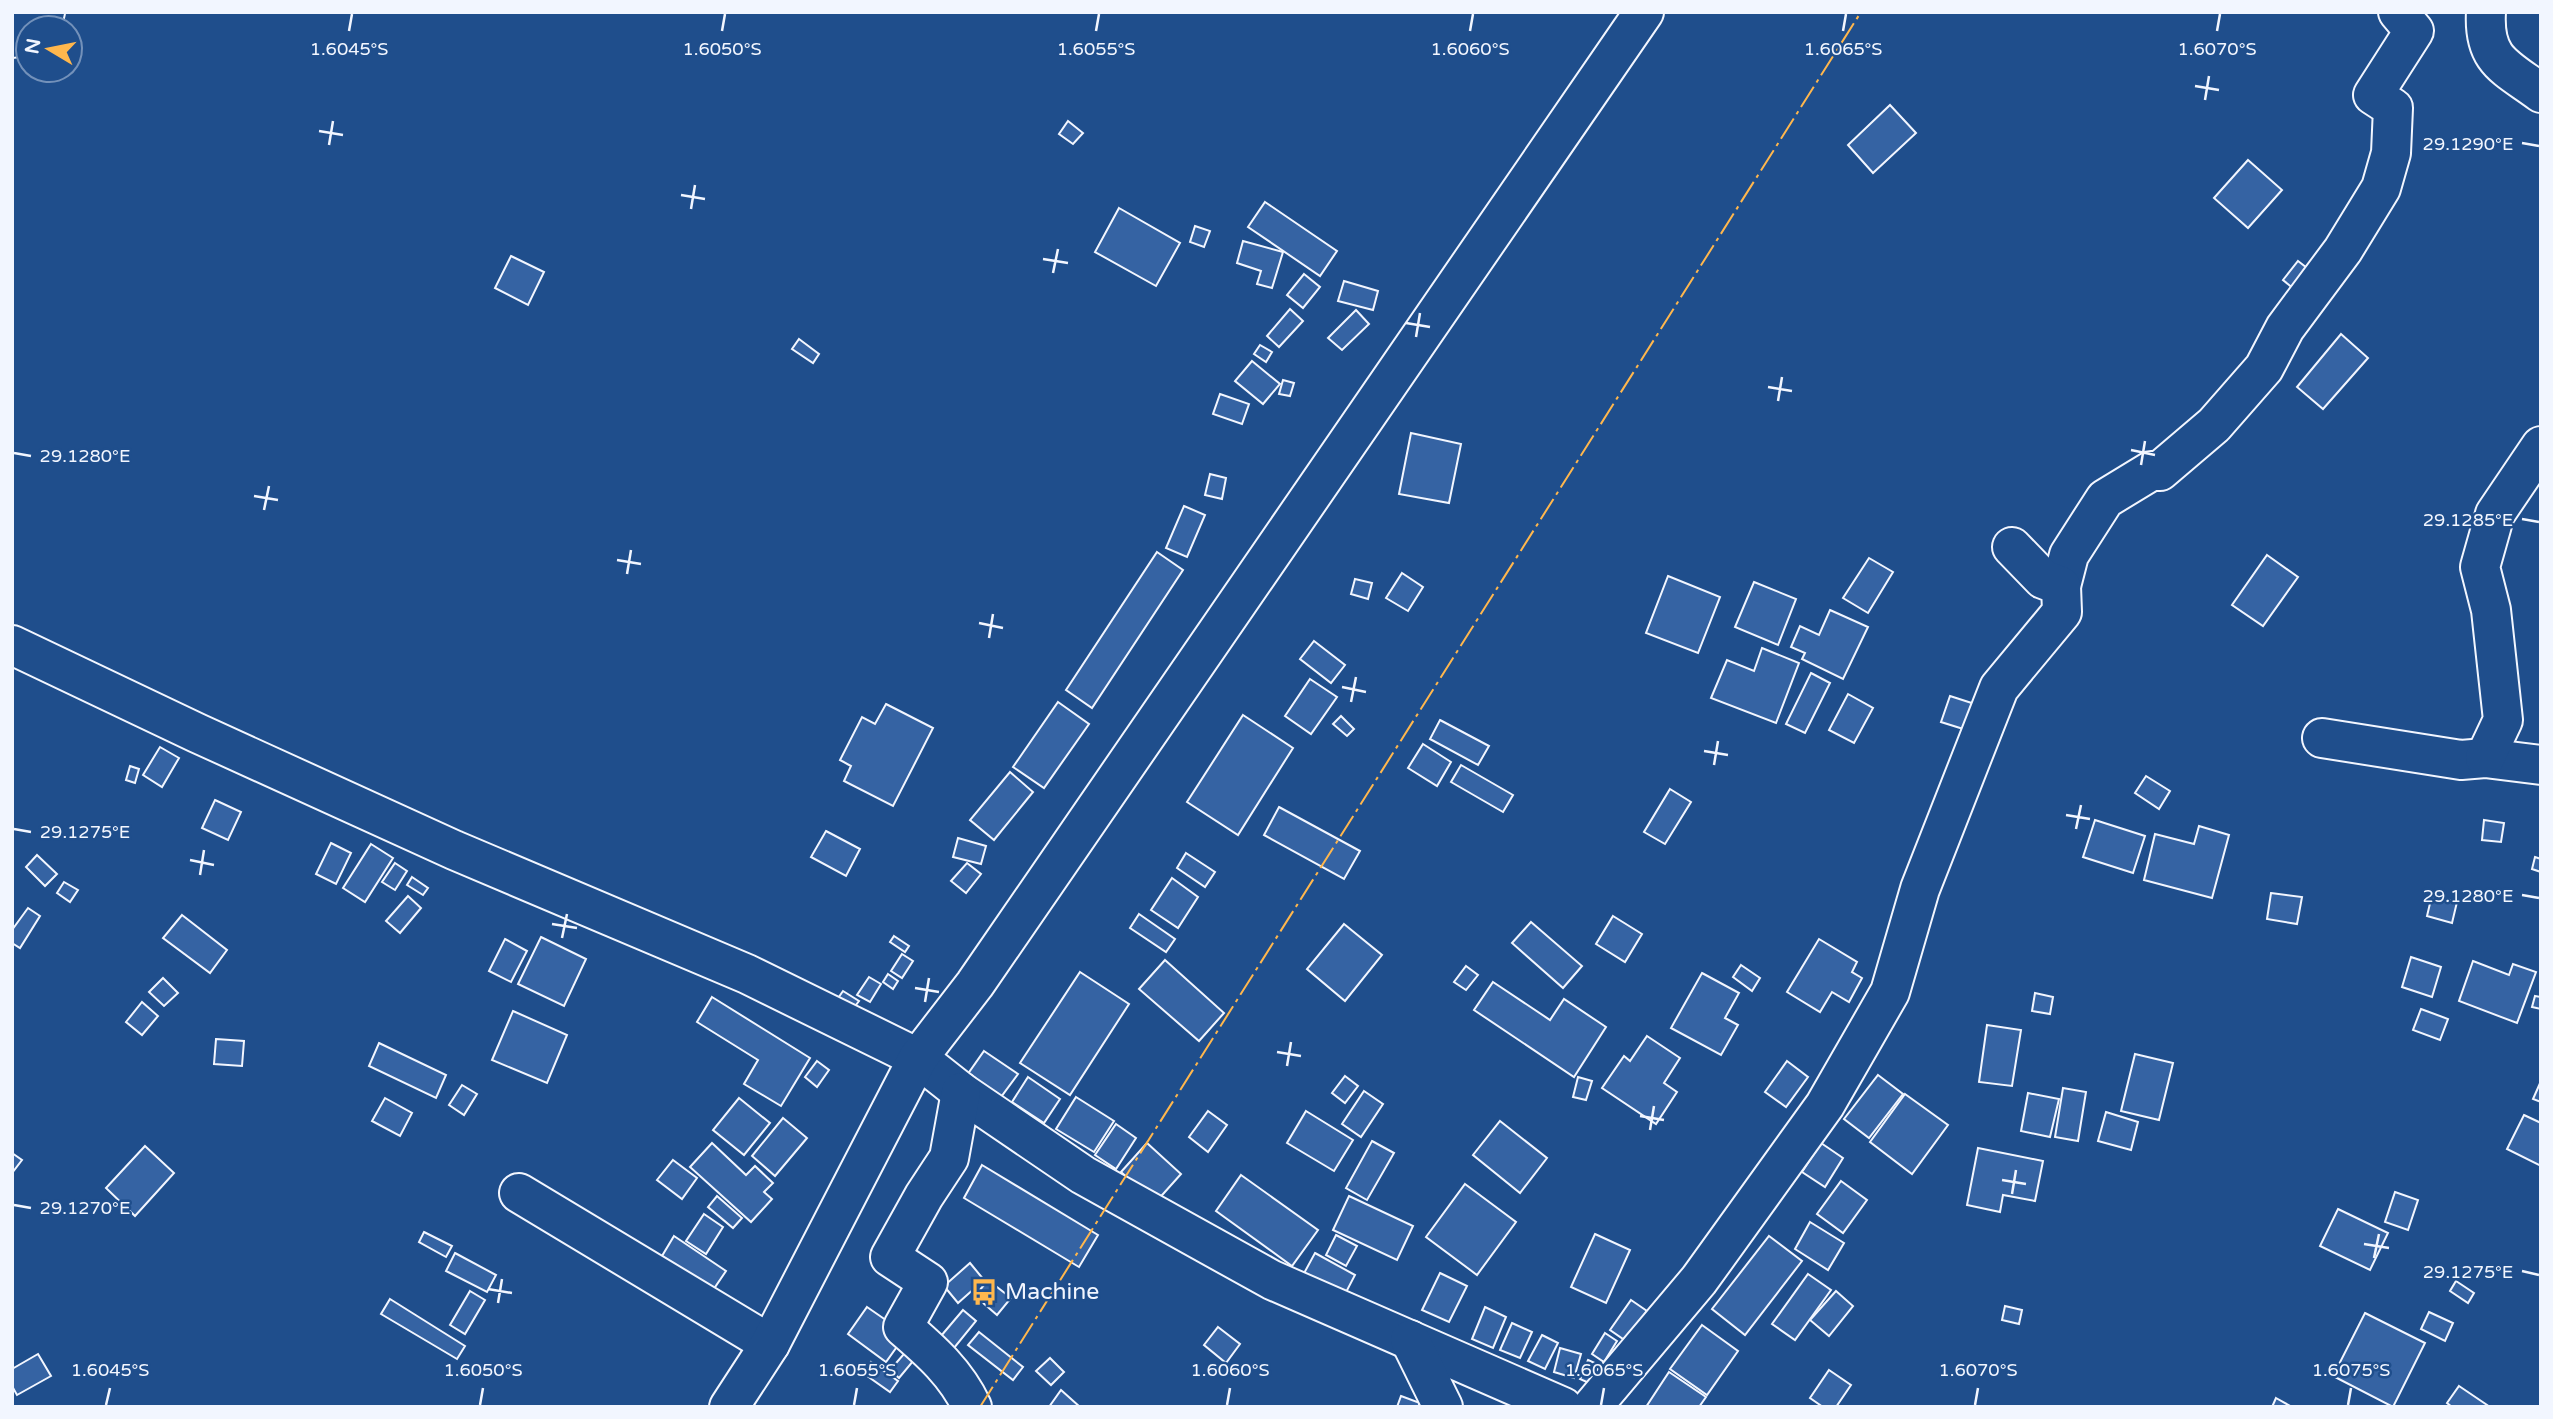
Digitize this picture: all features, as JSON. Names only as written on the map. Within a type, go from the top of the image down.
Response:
[{"type":"main road","points":[[12,38],[45,12]]},
{"type":"main road","points":[[729,1407],[770,1344],[918,1058],[975,984],[1644,12]]},
{"type":"main road","points":[[1592,1407],[1699,1280],[1825,1105],[1861,1044],[1890,992],[1920,889],[1999,688],[2062,612],[2061,586],[2069,555],[2105,499],[2151,471],[2160,471],[2214,425],[2264,368],[2285,328],[2343,250],[2381,188],[2390,153],[2393,108],[2373,95],[2414,31],[2398,12]]},
{"type":"main road","points":[[2486,12],[2485,31],[2493,57],[2541,93]]},
{"type":"main road","points":[[2485,758],[2503,720],[2491,610],[2480,567],[2495,514],[2541,446]]},
{"type":"main road","points":[[2012,547],[2043,579],[2061,586]]},
{"type":"main road","points":[[12,645],[454,850],[747,974],[918,1058],[961,1092],[1083,1175],[1272,1280],[1563,1407]]},
{"type":"main road","points":[[2322,738],[2461,760],[2485,758],[2541,765]]},
{"type":"main road","points":[[961,1092],[949,1158],[890,1257],[929,1282],[904,1327],[940,1359],[962,1385],[972,1407]]},
{"type":"main road","points":[[519,1193],[770,1344]]},
{"type":"main road","points":[[1410,1340],[1443,1407]]},
{"type":"building","points":[[1890,105],[1916,133],[1873,173],[1848,145]]},
{"type":"building","points":[[1068,121],[1083,133],[1073,144],[1059,134]]},
{"type":"building","points":[[2248,160],[2282,190],[2248,228],[2214,198]]},
{"type":"building","points":[[1265,202],[1337,251],[1320,276],[1248,227]]},
{"type":"building","points":[[1119,208],[1180,243],[1156,286],[1095,252]]},
{"type":"building","points":[[1195,226],[1210,231],[1204,247],[1190,242]]},
{"type":"building","points":[[1243,241],[1283,252],[1272,288],[1257,284],[1261,271],[1237,263]]},
{"type":"building","points":[[511,256],[544,272],[528,305],[495,288]]},
{"type":"building","points":[[2298,261],[2320,278],[2305,298],[2283,280]]},
{"type":"building","points":[[1304,274],[1320,287],[1303,308],[1287,295]]},
{"type":"building","points":[[1344,281],[1378,291],[1373,310],[1338,301]]},
{"type":"building","points":[[1290,309],[1303,321],[1279,347],[1267,336]]},
{"type":"building","points":[[1356,310],[1369,324],[1342,350],[1328,338]]},
{"type":"building","points":[[2341,334],[2368,358],[2323,409],[2297,387]]},
{"type":"building","points":[[799,339],[819,354],[813,363],[792,349]]},
{"type":"building","points":[[1260,345],[1272,352],[1266,362],[1254,354]]},
{"type":"building","points":[[1252,361],[1280,384],[1263,404],[1235,381]]},
{"type":"building","points":[[1283,380],[1294,383],[1290,396],[1279,394]]},
{"type":"building","points":[[1220,394],[1249,404],[1242,424],[1213,414]]},
{"type":"building","points":[[1411,433],[1461,444],[1449,503],[1399,494]]},
{"type":"building","points":[[1210,474],[1226,478],[1222,499],[1205,495]]},
{"type":"building","points":[[1184,506],[1205,515],[1187,557],[1166,548]]},
{"type":"building","points":[[1157,552],[1183,570],[1092,708],[1066,690]]},
{"type":"building","points":[[2267,555],[2298,577],[2263,626],[2232,605]]},
{"type":"building","points":[[1869,558],[1893,572],[1868,613],[1843,598]]},
{"type":"building","points":[[1402,573],[1423,587],[1408,611],[1386,598]]},
{"type":"building","points":[[1668,576],[1720,597],[1698,653],[1646,633]]},
{"type":"building","points":[[1355,579],[1372,583],[1368,599],[1351,594]]},
{"type":"building","points":[[1754,582],[1796,599],[1778,645],[1735,627]]},
{"type":"building","points":[[1830,610],[1868,627],[1843,679],[1802,659],[1805,653],[1791,647],[1800,626],[1819,635]]},
{"type":"building","points":[[1314,641],[1345,665],[1331,683],[1300,659]]},
{"type":"building","points":[[1762,648],[1799,663],[1776,723],[1711,698],[1727,660],[1754,671]]},
{"type":"building","points":[[1811,673],[1830,683],[1805,733],[1786,724]]},
{"type":"building","points":[[1310,679],[1337,697],[1311,734],[1285,716]]},
{"type":"building","points":[[1848,694],[1873,708],[1854,743],[1829,730]]},
{"type":"building","points":[[1950,696],[1984,707],[1976,733],[1941,722]]},
{"type":"building","points":[[1058,702],[1089,724],[1044,788],[1013,767]]},
{"type":"building","points":[[886,704],[933,728],[893,806],[844,781],[851,766],[840,760],[862,717],[875,724]]},
{"type":"building","points":[[1243,715],[1293,748],[1238,835],[1187,802]]},
{"type":"building","points":[[1341,716],[1354,729],[1347,736],[1333,724]]},
{"type":"building","points":[[1440,720],[1489,746],[1478,765],[1430,739]]},
{"type":"building","points":[[1423,744],[1451,762],[1437,786],[1408,768]]},
{"type":"building","points":[[160,747],[179,758],[162,787],[143,775]]},
{"type":"building","points":[[1461,765],[1513,795],[1503,812],[1451,782]]},
{"type":"building","points":[[130,766],[139,769],[135,783],[126,780]]},
{"type":"building","points":[[1010,772],[1033,792],[994,840],[970,820]]},
{"type":"building","points":[[2146,776],[2170,791],[2159,809],[2135,793]]},
{"type":"building","points":[[1670,789],[1691,802],[1665,844],[1644,832]]},
{"type":"building","points":[[215,800],[241,812],[228,840],[202,828]]},
{"type":"building","points":[[1279,807],[1360,851],[1344,879],[1264,835]]},
{"type":"building","points":[[2095,820],[2145,836],[2133,873],[2083,857]]},
{"type":"building","points":[[2484,820],[2504,823],[2501,842],[2482,840]]},
{"type":"building","points":[[2199,826],[2229,835],[2212,898],[2144,880],[2155,834],[2194,844]]},
{"type":"building","points":[[826,831],[860,849],[846,876],[811,857]]},
{"type":"building","points":[[958,838],[986,846],[981,864],[953,857]]},
{"type":"building","points":[[331,843],[351,853],[336,884],[316,874]]},
{"type":"building","points":[[371,844],[393,858],[365,902],[343,888]]},
{"type":"building","points":[[1186,853],[1215,872],[1205,887],[1177,868]]},
{"type":"building","points":[[37,855],[57,874],[45,886],[26,867]]},
{"type":"building","points":[[2535,857],[2541,859],[2541,872],[2532,869]]},
{"type":"building","points":[[395,863],[407,871],[395,890],[382,882]]},
{"type":"building","points":[[967,863],[981,874],[966,893],[951,881]]},
{"type":"building","points":[[412,877],[428,888],[423,895],[407,885]]},
{"type":"building","points":[[1172,878],[1198,897],[1178,928],[1151,910]]},
{"type":"building","points":[[64,882],[78,890],[70,902],[57,893]]},
{"type":"building","points":[[2271,893],[2302,897],[2297,924],[2267,919]]},
{"type":"building","points":[[2432,895],[2457,902],[2452,923],[2427,916]]},
{"type":"building","points":[[408,896],[421,908],[400,933],[386,921]]},
{"type":"building","points":[[28,908],[40,916],[20,948],[12,943],[12,930]]},
{"type":"building","points":[[1139,914],[1175,939],[1166,952],[1130,928]]},
{"type":"building","points":[[182,915],[227,950],[210,973],[163,938]]},
{"type":"building","points":[[1613,916],[1642,934],[1625,962],[1596,944]]},
{"type":"building","points":[[1531,922],[1582,966],[1563,988],[1512,943]]},
{"type":"building","points":[[1344,924],[1382,955],[1345,1001],[1307,969]]},
{"type":"building","points":[[894,936],[909,946],[905,952],[890,942]]},
{"type":"building","points":[[541,937],[586,959],[564,1006],[518,984]]},
{"type":"building","points":[[505,939],[527,951],[511,982],[489,971]]},
{"type":"building","points":[[1819,939],[1857,962],[1852,972],[1862,978],[1849,1002],[1832,992],[1820,1012],[1787,992]]},
{"type":"building","points":[[902,954],[913,961],[902,978],[891,971]]},
{"type":"building","points":[[2411,957],[2441,967],[2432,997],[2402,987]]},
{"type":"building","points":[[1165,960],[1224,1013],[1199,1041],[1139,989]]},
{"type":"building","points":[[2473,961],[2509,975],[2513,964],[2536,972],[2517,1023],[2459,1001]]},
{"type":"building","points":[[1741,965],[1760,978],[1752,991],[1733,977]]},
{"type":"building","points":[[1466,966],[1478,975],[1466,990],[1454,982]]},
{"type":"building","points":[[1080,972],[1129,1004],[1070,1095],[1020,1063]]},
{"type":"building","points":[[1702,973],[1739,993],[1725,1018],[1738,1025],[1721,1055],[1671,1028]]},
{"type":"building","points":[[888,974],[898,981],[893,989],[883,982]]},
{"type":"building","points":[[869,977],[881,984],[870,1002],[857,995]]},
{"type":"building","points":[[163,978],[178,993],[164,1006],[149,992]]},
{"type":"building","points":[[1493,982],[1550,1020],[1564,999],[1606,1027],[1574,1077],[1474,1010]]},
{"type":"building","points":[[843,991],[859,1001],[849,1014],[834,1004]]},
{"type":"building","points":[[2035,993],[2053,997],[2050,1014],[2032,1011]]},
{"type":"building","points":[[2535,996],[2541,997],[2541,1009],[2532,1007]]},
{"type":"building","points":[[712,997],[810,1058],[781,1106],[744,1084],[758,1060],[697,1022]]},
{"type":"building","points":[[142,1002],[158,1016],[142,1035],[126,1022]]},
{"type":"building","points":[[2421,1009],[2448,1019],[2440,1040],[2413,1030]]},
{"type":"building","points":[[513,1011],[567,1035],[547,1083],[492,1060]]},
{"type":"building","points":[[1987,1025],[2021,1030],[2012,1086],[1979,1082]]},
{"type":"building","points":[[1647,1036],[1680,1058],[1664,1083],[1677,1092],[1656,1124],[1602,1088],[1624,1056],[1630,1061]]},
{"type":"building","points":[[216,1039],[244,1041],[242,1066],[214,1064]]},
{"type":"building","points":[[379,1043],[446,1075],[436,1098],[369,1066]]},
{"type":"building","points":[[984,1051],[1018,1074],[998,1101],[965,1078]]},
{"type":"building","points":[[2135,1054],[2173,1063],[2159,1120],[2121,1111]]},
{"type":"building","points":[[817,1061],[829,1070],[817,1087],[805,1077]]},
{"type":"building","points":[[1787,1061],[1808,1077],[1786,1107],[1765,1092]]},
{"type":"building","points":[[1878,1075],[1903,1094],[1869,1138],[1844,1119]]},
{"type":"building","points":[[1345,1076],[1358,1086],[1345,1103],[1332,1093]]},
{"type":"building","points":[[1028,1077],[1060,1099],[1044,1123],[1012,1102]]},
{"type":"building","points":[[1578,1077],[1592,1081],[1586,1100],[1573,1097]]},
{"type":"building","points":[[2541,1081],[2541,1102],[2533,1099]]},
{"type":"building","points":[[462,1085],[477,1094],[464,1115],[449,1105]]},
{"type":"building","points":[[2063,1088],[2086,1092],[2078,1141],[2055,1137]]},
{"type":"building","points":[[1364,1091],[1383,1104],[1361,1137],[1342,1124]]},
{"type":"building","points":[[2028,1093],[2059,1099],[2050,1137],[2021,1131]]},
{"type":"building","points":[[1905,1094],[1948,1125],[1912,1174],[1870,1142]]},
{"type":"building","points":[[1076,1097],[1114,1121],[1094,1152],[1056,1129]]},
{"type":"building","points":[[385,1098],[412,1113],[400,1136],[372,1121]]},
{"type":"building","points":[[739,1098],[770,1123],[744,1155],[713,1130]]},
{"type":"building","points":[[1208,1111],[1227,1125],[1208,1152],[1189,1137]]},
{"type":"building","points":[[1306,1111],[1353,1140],[1334,1171],[1287,1143]]},
{"type":"building","points":[[2106,1112],[2138,1122],[2131,1150],[2098,1141]]},
{"type":"building","points":[[2524,1115],[2541,1123],[2541,1166],[2507,1149]]},
{"type":"building","points":[[783,1118],[807,1138],[775,1176],[752,1156]]},
{"type":"building","points":[[1500,1121],[1547,1158],[1520,1193],[1473,1155]]},
{"type":"building","points":[[1116,1124],[1136,1138],[1116,1169],[1095,1155]]},
{"type":"building","points":[[1372,1141],[1394,1153],[1367,1200],[1346,1188]]},
{"type":"building","points":[[712,1143],[746,1175],[755,1166],[773,1183],[764,1192],[772,1199],[751,1222],[690,1167]]},
{"type":"building","points":[[1147,1143],[1181,1174],[1155,1203],[1121,1172]]},
{"type":"building","points":[[1821,1143],[1843,1158],[1825,1187],[1802,1172]]},
{"type":"building","points":[[145,1146],[174,1173],[135,1216],[106,1188]]},
{"type":"building","points":[[1978,1148],[2043,1161],[2035,1201],[2003,1195],[2000,1212],[1967,1205]]},
{"type":"building","points":[[12,1153],[22,1160],[12,1173]]},
{"type":"building","points":[[673,1160],[697,1178],[682,1199],[657,1180]]},
{"type":"building","points":[[982,1165],[1098,1235],[1079,1267],[964,1198]]},
{"type":"building","points":[[1241,1175],[1318,1230],[1292,1266],[1216,1211]]},
{"type":"building","points":[[1841,1181],[1867,1200],[1843,1233],[1817,1214]]},
{"type":"building","points":[[1465,1184],[1516,1222],[1477,1275],[1426,1237]]},
{"type":"building","points":[[2395,1192],[2418,1200],[2408,1230],[2385,1222]]},
{"type":"building","points":[[717,1196],[742,1218],[733,1228],[708,1207]]},
{"type":"building","points":[[1349,1196],[1413,1226],[1397,1260],[1333,1230]]},
{"type":"building","points":[[2338,1209],[2388,1233],[2370,1270],[2320,1246]]},
{"type":"building","points":[[704,1214],[723,1227],[706,1254],[686,1241]]},
{"type":"building","points":[[1810,1222],[1844,1243],[1828,1270],[1795,1249]]},
{"type":"building","points":[[424,1232],[452,1246],[446,1257],[419,1242]]},
{"type":"building","points":[[1595,1234],[1630,1250],[1606,1303],[1571,1287]]},
{"type":"building","points":[[1336,1235],[1357,1246],[1346,1266],[1326,1255]]},
{"type":"building","points":[[674,1236],[726,1271],[713,1290],[662,1256]]},
{"type":"building","points":[[1769,1236],[1802,1261],[1745,1335],[1712,1309]]},
{"type":"building","points":[[455,1253],[496,1275],[487,1292],[446,1271]]},
{"type":"building","points":[[1315,1253],[1355,1275],[1343,1298],[1302,1277]]},
{"type":"building","points":[[970,1263],[984,1280],[958,1303],[944,1286]]},
{"type":"building","points":[[1440,1273],[1467,1286],[1449,1322],[1422,1310]]},
{"type":"building","points":[[1808,1274],[1831,1290],[1795,1340],[1772,1324]]},
{"type":"building","points":[[988,1280],[1011,1298],[997,1315],[975,1296]]},
{"type":"building","points":[[2456,1281],[2474,1293],[2468,1303],[2450,1291]]},
{"type":"building","points":[[470,1291],[485,1300],[465,1334],[450,1325]]},
{"type":"building","points":[[1836,1291],[1853,1306],[1829,1336],[1810,1320]]},
{"type":"building","points":[[390,1299],[465,1346],[457,1359],[381,1314]]},
{"type":"building","points":[[1631,1300],[1647,1311],[1626,1341],[1610,1330]]},
{"type":"building","points":[[2005,1306],[2022,1310],[2019,1324],[2002,1320]]},
{"type":"building","points":[[867,1307],[906,1334],[886,1362],[848,1334]]},
{"type":"building","points":[[1485,1307],[1506,1317],[1493,1348],[1472,1339]]},
{"type":"building","points":[[963,1310],[976,1321],[954,1348],[941,1336]]},
{"type":"building","points":[[2429,1312],[2453,1323],[2445,1341],[2421,1329]]},
{"type":"building","points":[[2365,1313],[2425,1343],[2393,1407],[2333,1376]]},
{"type":"building","points":[[1512,1323],[1532,1332],[1520,1358],[1500,1350]]},
{"type":"building","points":[[1702,1325],[1738,1351],[1707,1395],[1670,1369]]},
{"type":"building","points":[[1218,1327],[1240,1344],[1226,1363],[1204,1345]]},
{"type":"building","points":[[979,1332],[1023,1367],[1013,1380],[968,1345]]},
{"type":"building","points":[[1605,1333],[1617,1341],[1604,1362],[1592,1354]]},
{"type":"building","points":[[1542,1335],[1558,1343],[1545,1369],[1528,1361]]},
{"type":"building","points":[[910,1347],[919,1354],[899,1378],[890,1370]]},
{"type":"building","points":[[1560,1348],[1581,1354],[1574,1378],[1554,1372]]},
{"type":"building","points":[[38,1354],[51,1376],[17,1395],[12,1386],[12,1369]]},
{"type":"building","points":[[1050,1358],[1064,1372],[1051,1385],[1036,1371]]},
{"type":"building","points":[[1588,1360],[1608,1369],[1600,1388],[1580,1379]]},
{"type":"building","points":[[871,1362],[898,1381],[890,1392],[863,1373]]},
{"type":"building","points":[[1829,1370],[1851,1385],[1836,1407],[1823,1407],[1810,1398]]},
{"type":"building","points":[[1669,1372],[1706,1397],[1699,1407],[1646,1407]]},
{"type":"building","points":[[2459,1386],[2490,1407],[2452,1407],[2447,1403]]},
{"type":"building","points":[[1061,1390],[1080,1407],[1049,1407]]},
{"type":"building","points":[[1401,1396],[1420,1403],[1418,1407],[1397,1407]]},
{"type":"building","points":[[2276,1398],[2292,1407],[2272,1407]]},
{"type":"power","points":[[980,1407],[1861,12]]},
{"type":"place","name":"Machine","points":[[984,1292]]}]
